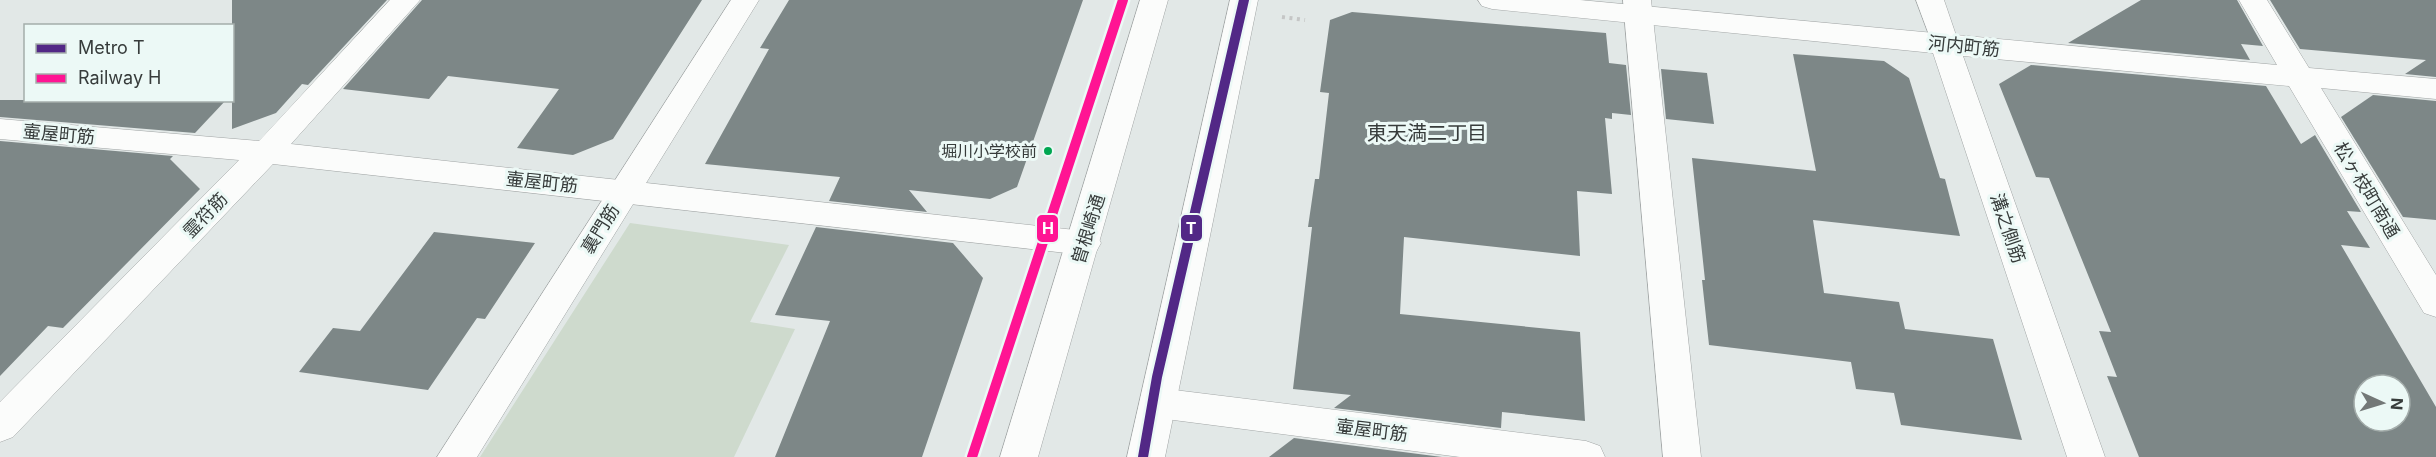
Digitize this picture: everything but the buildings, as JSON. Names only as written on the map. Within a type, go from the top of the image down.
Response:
[{"type":"main road","name":"霊符筋","points":[[8,407],[266,152],[406,0]]},
{"type":"main road","name":"裏門筋","points":[[456,457],[745,0]]},
{"type":"main road","name":"曽根崎通","points":[[1019,457],[1154,0]]},
{"type":"main road","points":[[1146,457],[1244,0]]},
{"type":"main road","name":"河内町筋","points":[[1492,0],[1637,6],[1945,44],[2436,89]]},
{"type":"main road","name":"溝之側筋","points":[[1930,0],[2086,457]]},
{"type":"main road","name":"松ヶ枝町南通","points":[[2253,0],[2436,304]]},
{"type":"main road","points":[[1637,6],[1682,457]]},
{"type":"main road","name":"壷屋町筋","points":[[0,129],[266,152],[1084,243]]},
{"type":"main road","name":"壷屋町筋","points":[[1158,403],[1586,457]]},
{"type":"path","points":[[1282,17],[1305,20]]},
{"type":"green space","points":[[630,223],[789,245],[750,322],[795,329],[734,457],[480,457]]},
{"type":"metro line","name":"T","points":[[1143,457],[1157,377],[1244,0]]},
{"type":"rail line","name":"H","points":[[972,457],[1123,0]]},
{"type":"place","name":"堀川小学校前","points":[[1048,151]]},
{"type":"district","name":"東天満二丁目","points":[[1427,133]]}]
